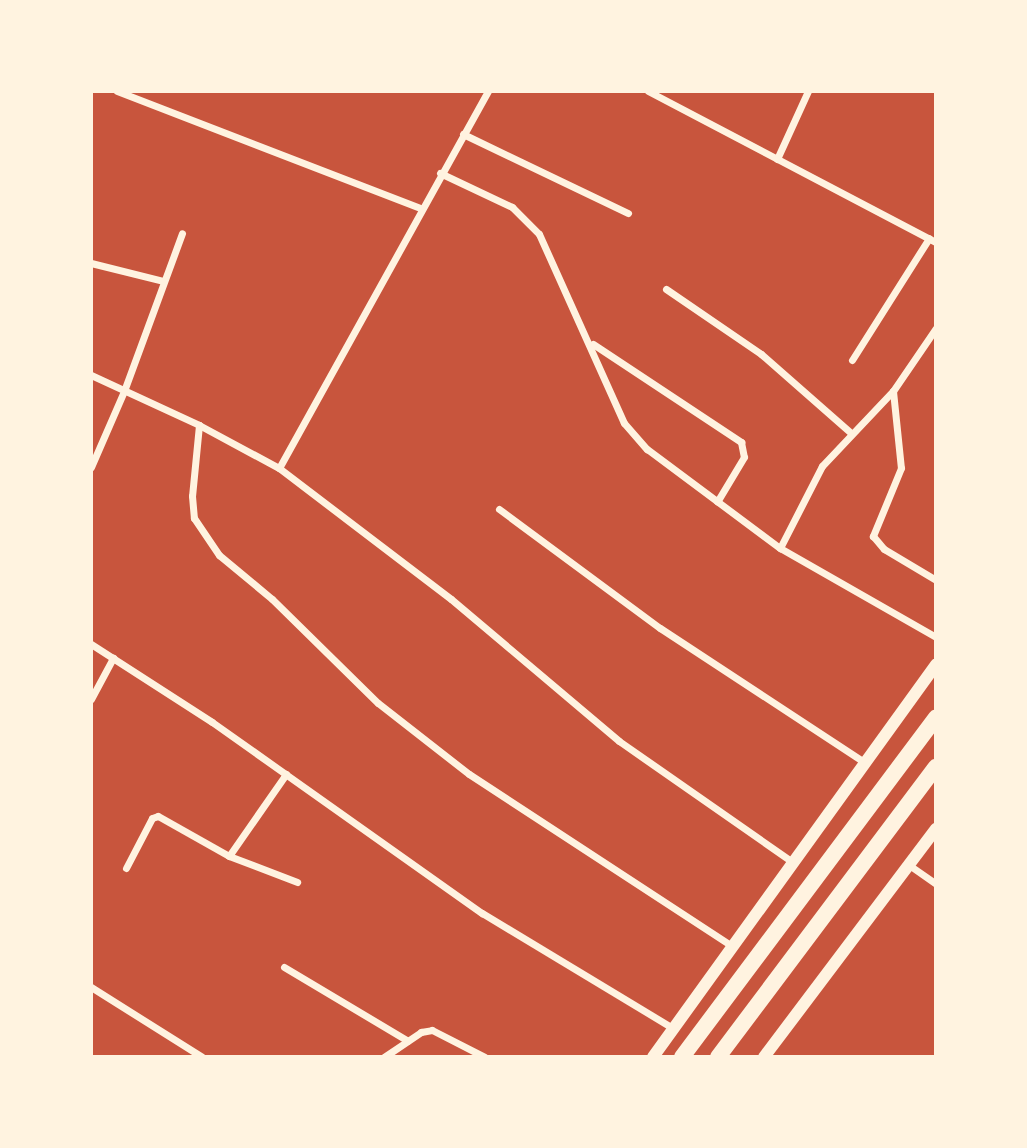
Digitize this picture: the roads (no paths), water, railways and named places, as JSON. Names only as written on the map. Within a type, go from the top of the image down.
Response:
[{"type":"highway","points":[[682,1057],[936,718]]},
{"type":"highway","points":[[718,1057],[936,767]]},
{"type":"street","points":[[117,91],[420,208]]},
{"type":"street","points":[[279,468],[420,208],[488,91]]},
{"type":"street","points":[[648,91],[932,240],[852,360]]},
{"type":"street","points":[[777,159],[808,91]]},
{"type":"street","points":[[463,134],[628,214]]},
{"type":"street","points":[[440,173],[512,207],[528,220],[592,343],[617,407],[632,433],[717,502],[780,548],[936,636]]},
{"type":"street","points":[[91,467],[124,391],[182,233]]},
{"type":"street","points":[[91,263],[163,281]]},
{"type":"street","points":[[666,289],[761,354],[851,433]]},
{"type":"street","points":[[780,548],[822,466],[893,391],[936,328]]},
{"type":"street","points":[[592,343],[741,442],[744,457],[717,502]]},
{"type":"street","points":[[91,375],[199,425],[279,468],[451,599],[619,741],[794,863]]},
{"type":"street","points":[[893,391],[901,468],[873,536],[884,549],[936,580]]},
{"type":"street","points":[[199,425],[192,496],[194,518],[219,555],[296,622],[378,703],[469,774],[732,946]]},
{"type":"street","points":[[499,509],[660,628],[864,762]]},
{"type":"street","points":[[91,644],[286,774],[482,913],[674,1029]]},
{"type":"street","points":[[91,699],[113,658]]},
{"type":"street","points":[[653,1057],[936,664]]},
{"type":"street","points":[[229,856],[286,774]]},
{"type":"street","points":[[126,868],[152,818],[158,816],[229,856],[297,882]]},
{"type":"street","points":[[764,1057],[936,829]]},
{"type":"street","points":[[909,864],[936,884]]},
{"type":"street","points":[[284,967],[408,1041]]},
{"type":"street","points":[[91,987],[202,1057]]},
{"type":"street","points":[[384,1057],[408,1041],[432,1030],[485,1057]]}]
